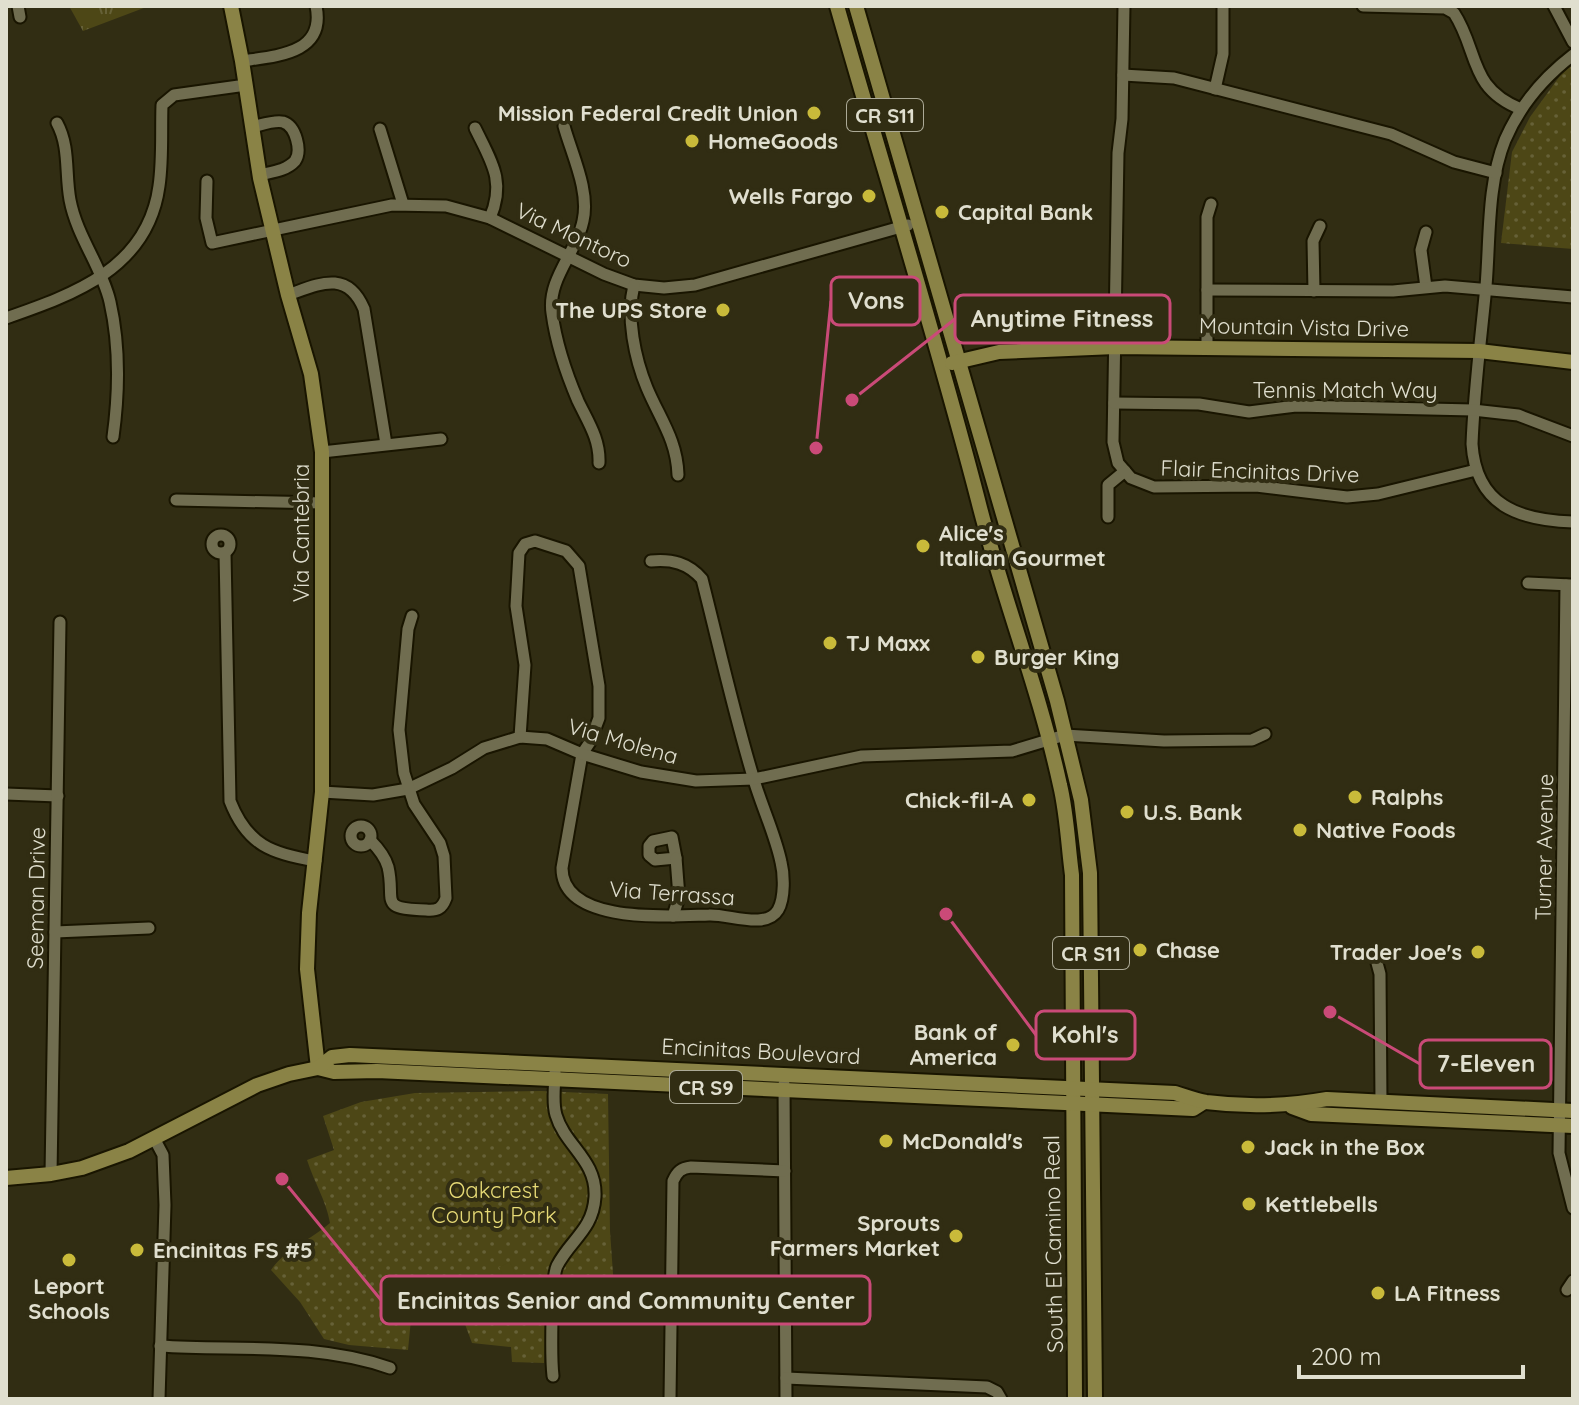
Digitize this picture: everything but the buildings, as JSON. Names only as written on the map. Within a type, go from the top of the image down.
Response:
[{"type":"main road","name":"Via Cantebria","points":[[231,6],[259,175],[311,374],[322,452],[322,792],[309,913],[307,969],[318,1068]]},
{"type":"main road","name":"CR S11","points":[[837,6],[1058,776],[1072,875],[1074,1088]]},
{"type":"main road","name":"CR S11","points":[[856,6],[1036,631],[1081,800],[1091,922],[1093,1089]]},
{"type":"main road","points":[[851,53],[858,59],[871,96],[883,107]]},
{"type":"main road","name":"Mountain Vista Drive","points":[[941,366],[999,352],[1115,347],[1479,351],[1573,362]]},
{"type":"main road","points":[[997,565],[1010,572],[1026,621],[1036,631]]},
{"type":"main road","points":[[1058,776],[1066,789],[1073,841],[1086,851]]},
{"type":"main road","points":[[1072,875],[1078,881],[1081,917],[1091,922]]},
{"type":"main road","name":"Encinitas Boulevard","points":[[318,1068],[332,1057],[350,1055],[555,1063],[1175,1093],[1204,1102],[1288,1106],[1327,1099],[1566,1118]]},
{"type":"main road","name":"Encinitas Boulevard","points":[[6,1178],[82,1168],[154,1138],[257,1085],[318,1068],[334,1072],[377,1071],[1193,1109],[1204,1102]]},
{"type":"main road","points":[[857,1093],[862,1085],[899,1087],[918,1080]]},
{"type":"main road","name":"South El Camino Real","points":[[1074,1088],[1075,1399]]},
{"type":"main road","name":"South El Camino Real","points":[[1093,1089],[1095,1399]]},
{"type":"main road","name":"Encinitas Boulevard","points":[[1288,1106],[1311,1114],[1566,1118]]},
{"type":"main road","points":[[1075,1224],[1083,1236],[1086,1277],[1094,1283]]},
{"type":"street","points":[[242,61],[303,47],[316,29],[316,6]]},
{"type":"street","points":[[1108,517],[1108,485],[1125,471],[1114,452],[1118,153],[1124,6]]},
{"type":"street","points":[[1215,89],[1223,54],[1223,6]]},
{"type":"street","points":[[1363,6],[1445,8],[1454,13],[1482,80],[1490,89],[1521,109]]},
{"type":"street","points":[[1554,6],[1573,42]]},
{"type":"street","points":[[1573,55],[1555,69],[1521,109],[1504,144],[1496,173],[1472,444],[1476,470],[1491,495],[1503,507],[1546,521],[1573,522]]},
{"type":"street","points":[[1123,75],[1174,78],[1391,134],[1454,162],[1496,173]]},
{"type":"street","points":[[6,318],[54,301],[101,277],[129,255],[153,213],[159,186],[162,105],[165,101],[174,95],[246,85]]},
{"type":"street","points":[[252,127],[281,121],[289,125],[297,146],[294,162],[284,169],[259,175]]},
{"type":"street","points":[[57,123],[65,138],[70,201],[110,302],[117,370],[113,437]]},
{"type":"street","points":[[564,126],[585,206],[581,231],[556,283],[552,314],[565,368],[598,441],[599,463]]},
{"type":"street","points":[[475,128],[496,172],[496,203],[490,218]]},
{"type":"street","points":[[380,129],[403,204]]},
{"type":"street","name":"Via Montoro","points":[[207,181],[206,218],[212,243],[403,204],[446,206],[490,218],[634,285],[664,288],[695,285],[917,223]]},
{"type":"street","points":[[1207,348],[1207,217],[1211,204]]},
{"type":"street","points":[[1314,291],[1313,241],[1320,226]]},
{"type":"street","points":[[1426,232],[1421,250],[1426,287]]},
{"type":"street","points":[[288,295],[331,282],[340,283],[358,295],[364,309],[386,444]]},
{"type":"street","points":[[634,285],[631,298],[635,350],[646,386],[677,452],[678,475]]},
{"type":"street","points":[[1207,290],[1393,291],[1426,287],[1573,297]]},
{"type":"street","name":"Tennis Match Way","points":[[1114,403],[1199,404],[1249,412],[1296,406],[1473,410],[1518,415],[1573,436]]},
{"type":"street","points":[[322,452],[441,439]]},
{"type":"street","name":"Flair Encinitas Drive","points":[[1125,471],[1142,484],[1154,487],[1256,486],[1347,497],[1378,494],[1476,470]]},
{"type":"street","points":[[176,500],[323,503]]},
{"type":"street","name":"Via Terrassa","points":[[520,737],[525,665],[516,606],[519,553],[525,544],[539,543],[566,551],[579,566],[599,686],[599,718],[582,754],[562,878],[575,898],[608,913],[673,916],[722,915],[766,919],[781,906],[781,861],[754,779],[702,579],[692,568],[682,564],[666,560],[651,561]]},
{"type":"street","points":[[225,553],[230,801],[239,824],[258,843],[287,856],[316,861]]},
{"type":"street","points":[[1528,583],[1569,585]]},
{"type":"street","name":"Turner Avenue","points":[[1569,585],[1566,1118],[1559,1153],[1573,1208]]},
{"type":"street","points":[[370,840],[382,852],[388,867],[389,898],[394,905],[404,910],[432,911],[444,904],[444,856],[408,789],[399,730],[408,629],[412,616]]},
{"type":"street","name":"Seeman Drive","points":[[51,1174],[60,622]]},
{"type":"street","points":[[1065,735],[1164,741],[1252,740],[1265,734]]},
{"type":"street","name":"Via Molena","points":[[322,792],[373,795],[408,789],[452,768],[484,748],[520,737],[547,739],[582,754],[672,779],[696,781],[754,779],[862,756],[1012,751],[1065,735]]},
{"type":"street","points":[[6,794],[58,796]]},
{"type":"street","points":[[673,916],[679,897],[676,858]]},
{"type":"street","points":[[55,932],[149,928]]},
{"type":"street","points":[[1377,963],[1380,974],[1381,1102]]},
{"type":"street","points":[[553,1376],[555,1269],[584,1231],[594,1209],[595,1193],[594,1178],[555,1114],[555,1063]]},
{"type":"street","points":[[784,1075],[786,1399]]},
{"type":"street","points":[[154,1138],[163,1155],[165,1205],[159,1399]]},
{"type":"street","points":[[670,1399],[673,1181],[682,1168],[691,1167],[785,1171]]},
{"type":"street","points":[[160,1346],[319,1351],[369,1360],[390,1368]]},
{"type":"street","points":[[786,1378],[987,1387],[999,1395]]},
{"type":"green space","points":[[69,6],[149,6],[83,31]]},
{"type":"green space","points":[[1573,58],[1573,249],[1501,243],[1512,152],[1530,117]]},
{"type":"green space","name":"Oakcrest County Park","points":[[541,1091],[608,1094],[610,1231],[615,1302],[547,1303],[544,1363],[512,1362],[511,1347],[472,1343],[459,1308],[412,1309],[408,1350],[349,1345],[324,1339],[300,1302],[271,1270],[283,1256],[330,1223],[307,1160],[334,1150],[323,1116],[361,1102],[415,1093]]},
{"type":"green space","points":[[510,1262],[522,1290],[510,1293],[499,1267]]},
{"type":"place","name":"Mission Federal Credit Union","points":[[814,113]]},
{"type":"place","name":"HomeGoods","points":[[692,141]]},
{"type":"place","name":"Wells Fargo","points":[[869,196]]},
{"type":"place","name":"Capital Bank","points":[[942,212]]},
{"type":"place","name":"The UPS Store","points":[[723,310]]},
{"type":"place","name":"Anytime Fitness","points":[[852,400]]},
{"type":"place","name":"Vons","points":[[816,448]]},
{"type":"place","name":"Alice's Italian Gourmet","points":[[923,546]]},
{"type":"place","name":"TJ Maxx","points":[[830,643]]},
{"type":"place","name":"Burger King","points":[[978,657]]},
{"type":"place","name":"Ralphs","points":[[1355,797]]},
{"type":"place","name":"Chick-fil-A","points":[[1029,800]]},
{"type":"place","name":"U.S. Bank","points":[[1127,812]]},
{"type":"place","name":"Native Foods","points":[[1300,830]]},
{"type":"place","name":"Kohl's","points":[[946,914]]},
{"type":"place","name":"Chase","points":[[1140,950]]},
{"type":"place","name":"Trader Joe's","points":[[1478,952]]},
{"type":"place","name":"7-Eleven","points":[[1330,1012]]},
{"type":"place","name":"Bank of America","points":[[1013,1045]]},
{"type":"place","name":"McDonald's","points":[[886,1141]]},
{"type":"place","name":"Jack in the Box","points":[[1248,1147]]},
{"type":"place","name":"Encinitas Senior and Community Center","points":[[282,1179]]},
{"type":"place","name":"Kettlebells","points":[[1249,1204]]},
{"type":"place","name":"Sprouts Farmers Market","points":[[956,1236]]},
{"type":"place","name":"Encinitas FS #5","points":[[137,1250]]},
{"type":"place","name":"Leport Schools","points":[[69,1260]]},
{"type":"place","name":"LA Fitness","points":[[1378,1293]]}]
